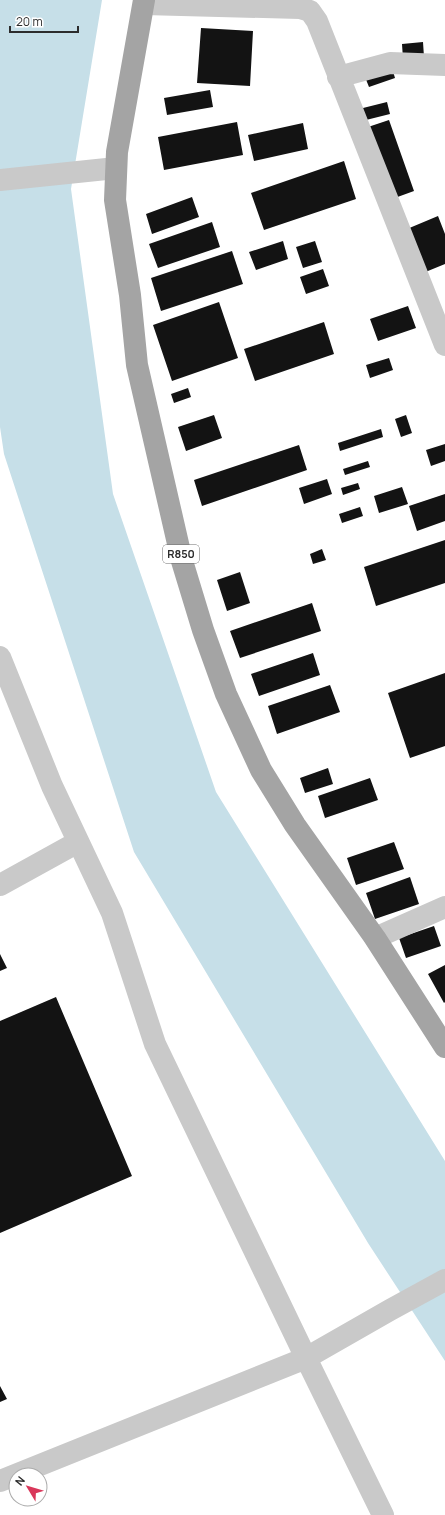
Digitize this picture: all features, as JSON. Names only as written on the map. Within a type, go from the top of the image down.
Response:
[{"type":"main road","name":"R850","points":[[144,2],[117,152],[115,200],[130,295],[137,365],[182,561],[203,630],[226,694],[261,770],[295,824],[375,938],[445,1047]]},
{"type":"street","points":[[144,2],[300,8],[310,11],[317,21],[445,345]]},
{"type":"street","points":[[338,77],[390,63],[445,65]]},
{"type":"street","points":[[0,180],[116,168]]},
{"type":"street","points":[[0,657],[52,786],[112,913],[155,1044],[383,1515]]},
{"type":"street","points":[[0,885],[78,842]]},
{"type":"street","points":[[375,938],[445,908]]},
{"type":"street","points":[[0,1481],[306,1358],[445,1280]]},
{"type":"water","points":[[0,0],[102,0],[71,189],[113,494],[216,792],[445,1161],[445,1361],[368,1243],[134,852],[4,454],[0,427]]},
{"type":"building","points":[[201,28],[253,31],[250,86],[197,83]]},
{"type":"building","points":[[423,42],[424,57],[403,59],[402,44]]},
{"type":"building","points":[[392,68],[395,78],[369,87],[365,77]]},
{"type":"building","points":[[210,90],[213,107],[167,115],[164,98]]},
{"type":"building","points":[[387,102],[390,114],[362,121],[359,109]]},
{"type":"building","points":[[389,120],[414,191],[392,199],[368,127]]},
{"type":"building","points":[[237,122],[243,155],[164,170],[158,137]]},
{"type":"building","points":[[303,123],[308,149],[254,161],[248,135]]},
{"type":"building","points":[[344,161],[356,199],[264,230],[251,193]]},
{"type":"building","points":[[192,197],[199,217],[152,234],[146,214]]},
{"type":"building","points":[[438,216],[445,234],[445,264],[423,273],[407,229]]},
{"type":"building","points":[[212,222],[220,247],[158,268],[149,244]]},
{"type":"building","points":[[283,241],[288,259],[256,270],[249,252]]},
{"type":"building","points":[[315,241],[322,262],[303,268],[296,247]]},
{"type":"building","points":[[232,251],[243,284],[161,311],[151,278]]},
{"type":"building","points":[[323,269],[329,286],[306,294],[300,277]]},
{"type":"building","points":[[219,302],[238,358],[172,381],[153,325]]},
{"type":"building","points":[[408,306],[416,328],[378,341],[370,319]]},
{"type":"building","points":[[324,322],[334,354],[255,381],[244,349]]},
{"type":"building","points":[[389,358],[393,370],[370,378],[366,365]]},
{"type":"building","points":[[188,388],[191,397],[174,403],[171,394]]},
{"type":"building","points":[[214,415],[222,438],[186,451],[178,427]]},
{"type":"building","points":[[406,415],[412,433],[401,437],[395,419]]},
{"type":"building","points":[[381,429],[383,437],[340,451],[338,443]]},
{"type":"building","points":[[445,444],[445,461],[431,466],[426,450]]},
{"type":"building","points":[[299,445],[307,470],[202,506],[194,480]]},
{"type":"building","points":[[368,461],[370,467],[345,475],[343,469]]},
{"type":"building","points":[[327,479],[332,494],[304,504],[299,488]]},
{"type":"building","points":[[358,483],[360,489],[343,495],[341,488]]},
{"type":"building","points":[[402,487],[408,504],[379,513],[374,496]]},
{"type":"building","points":[[445,494],[445,521],[417,531],[409,506]]},
{"type":"building","points":[[360,507],[363,516],[342,523],[339,514]]},
{"type":"building","points":[[445,540],[445,583],[376,606],[364,567]]},
{"type":"building","points":[[322,549],[326,560],[313,564],[310,554]]},
{"type":"building","points":[[240,572],[250,603],[227,611],[217,580]]},
{"type":"building","points":[[312,603],[321,631],[240,658],[230,631]]},
{"type":"building","points":[[313,653],[320,675],[259,696],[251,674]]},
{"type":"building","points":[[445,673],[445,746],[410,758],[388,693]]},
{"type":"building","points":[[330,685],[340,712],[277,734],[268,706]]},
{"type":"building","points":[[328,768],[333,784],[305,793],[300,778]]},
{"type":"building","points":[[370,778],[378,800],[325,818],[318,796]]},
{"type":"building","points":[[394,842],[404,869],[356,885],[347,858]]},
{"type":"building","points":[[410,877],[419,904],[375,919],[366,893]]},
{"type":"building","points":[[434,926],[441,946],[406,958],[399,938]]},
{"type":"building","points":[[0,954],[7,968],[0,971]]},
{"type":"building","points":[[445,965],[445,1002],[444,1003],[428,974]]},
{"type":"building","points":[[56,997],[132,1176],[0,1233],[0,1021]]},
{"type":"building","points":[[0,1386],[7,1399],[0,1402]]}]
